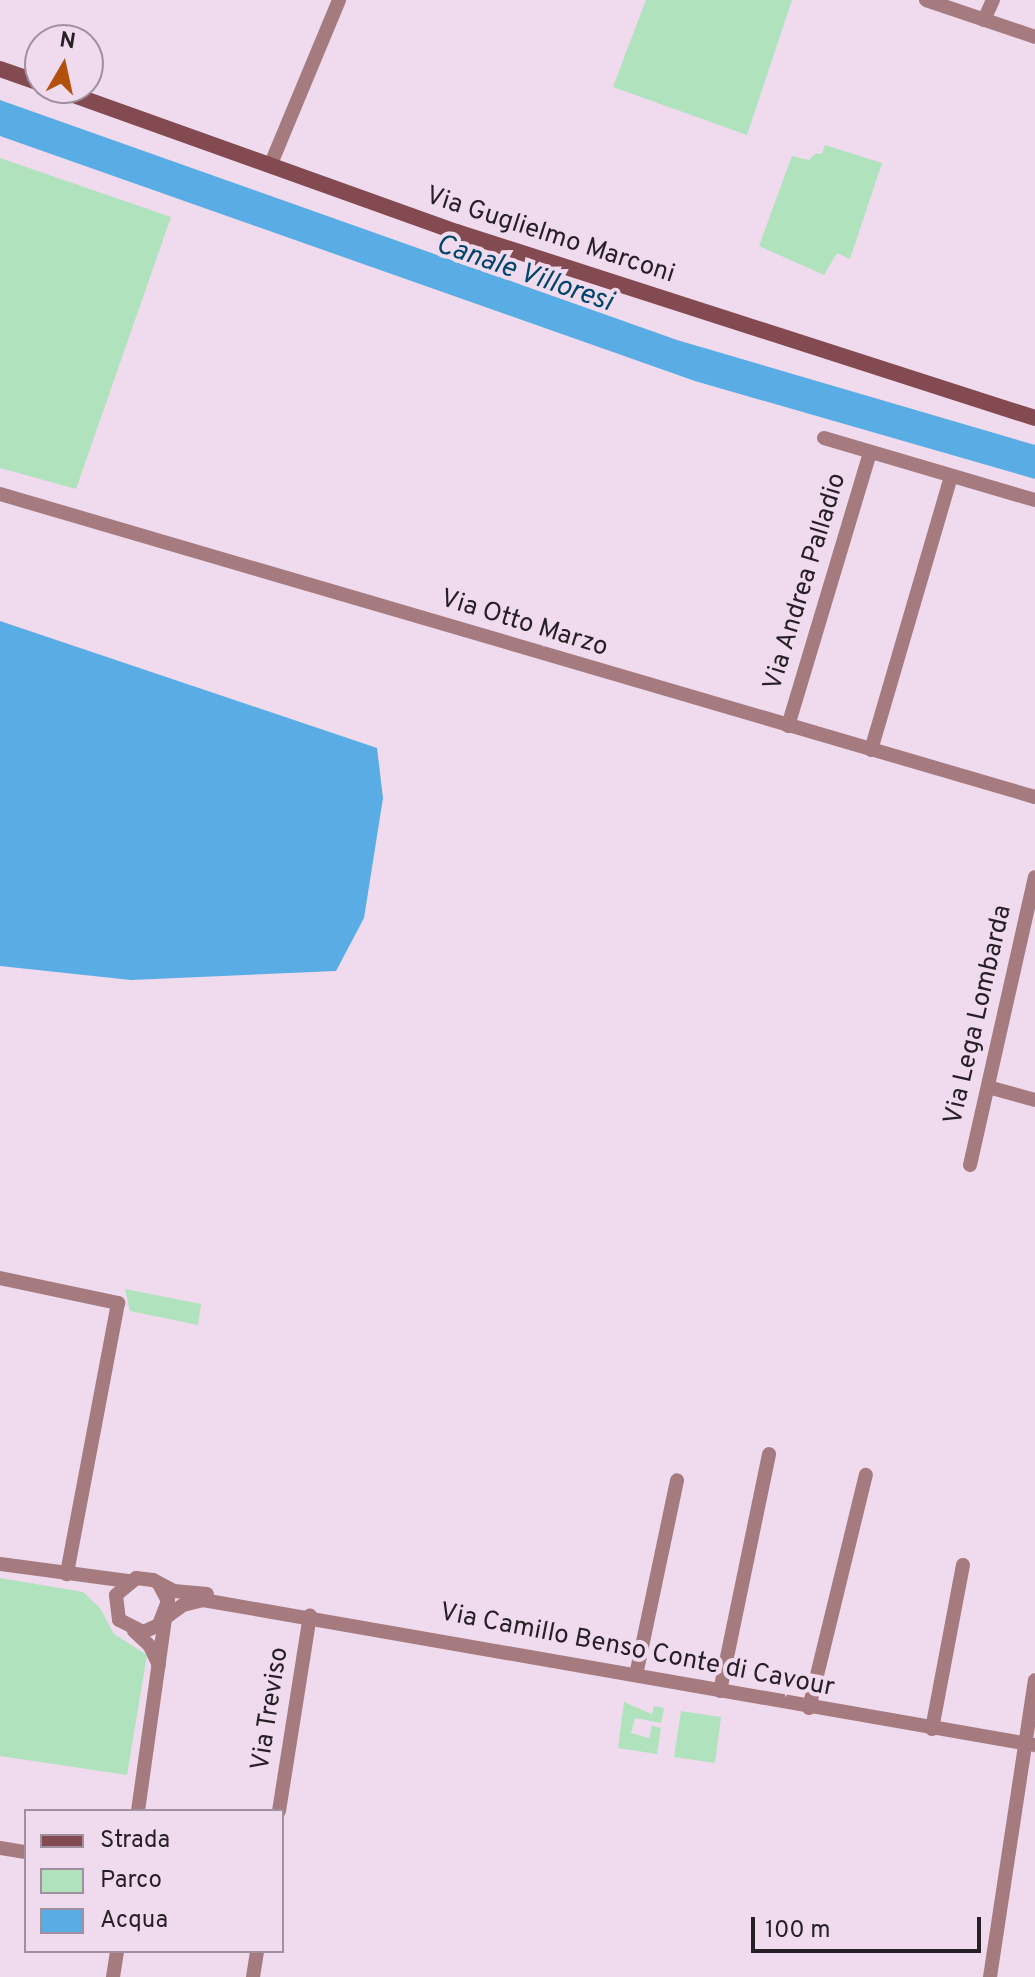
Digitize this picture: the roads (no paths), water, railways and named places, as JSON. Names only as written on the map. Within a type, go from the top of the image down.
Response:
[{"type":"street","points":[[270,166],[339,0]]},
{"type":"street","points":[[926,0],[1035,37]]},
{"type":"street","points":[[984,20],[993,0]]},
{"type":"street","points":[[0,69],[24,77]]},
{"type":"street","name":"Via Guglielmo Marconi","points":[[98,104],[457,232],[1035,418]]},
{"type":"street","points":[[824,438],[1035,500]]},
{"type":"street","name":"Via Andrea Palladio","points":[[788,726],[870,453]]},
{"type":"street","points":[[871,750],[951,476]]},
{"type":"street","name":"Via Otto Marzo","points":[[0,494],[1035,797]]},
{"type":"street","name":"Via Lega Lombarda","points":[[970,1165],[1035,877]]},
{"type":"street","points":[[988,1087],[1035,1100]]},
{"type":"street","points":[[0,1278],[118,1303],[74,1576]]},
{"type":"street","points":[[720,1691],[769,1454]]},
{"type":"street","points":[[809,1708],[866,1475]]},
{"type":"street","points":[[636,1675],[677,1480]]},
{"type":"street","points":[[0,1564],[74,1576],[128,1581],[145,1578],[160,1586],[168,1601],[138,1809]]},
{"type":"street","points":[[932,1729],[963,1565]]},
{"type":"street","points":[[74,1576],[100,1591],[115,1612],[154,1652],[159,1669]]},
{"type":"street","points":[[115,1612],[116,1595],[128,1581]]},
{"type":"street","name":"Via Camillo Benso Conte di Cavour","points":[[160,1586],[230,1602],[809,1708],[1030,1743]]},
{"type":"street","name":"Via Camillo Benso Conte di Cavour","points":[[165,1618],[192,1601],[230,1602]]},
{"type":"street","name":"Via Treviso","points":[[279,1809],[310,1615]]},
{"type":"street","points":[[134,1631],[152,1630],[165,1618]]},
{"type":"street","points":[[990,1977],[1030,1743],[1035,1680]]},
{"type":"street","points":[[0,1848],[24,1852]]},
{"type":"street","points":[[113,1977],[117,1953]]},
{"type":"street","points":[[253,1977],[257,1953]]},
{"type":"water","name":"Canale Villoresi","points":[[0,100],[677,340],[1035,445],[1035,479],[695,381],[0,136]]},
{"type":"water","points":[[0,621],[377,748],[383,798],[364,918],[336,971],[131,980],[0,966]]}]
